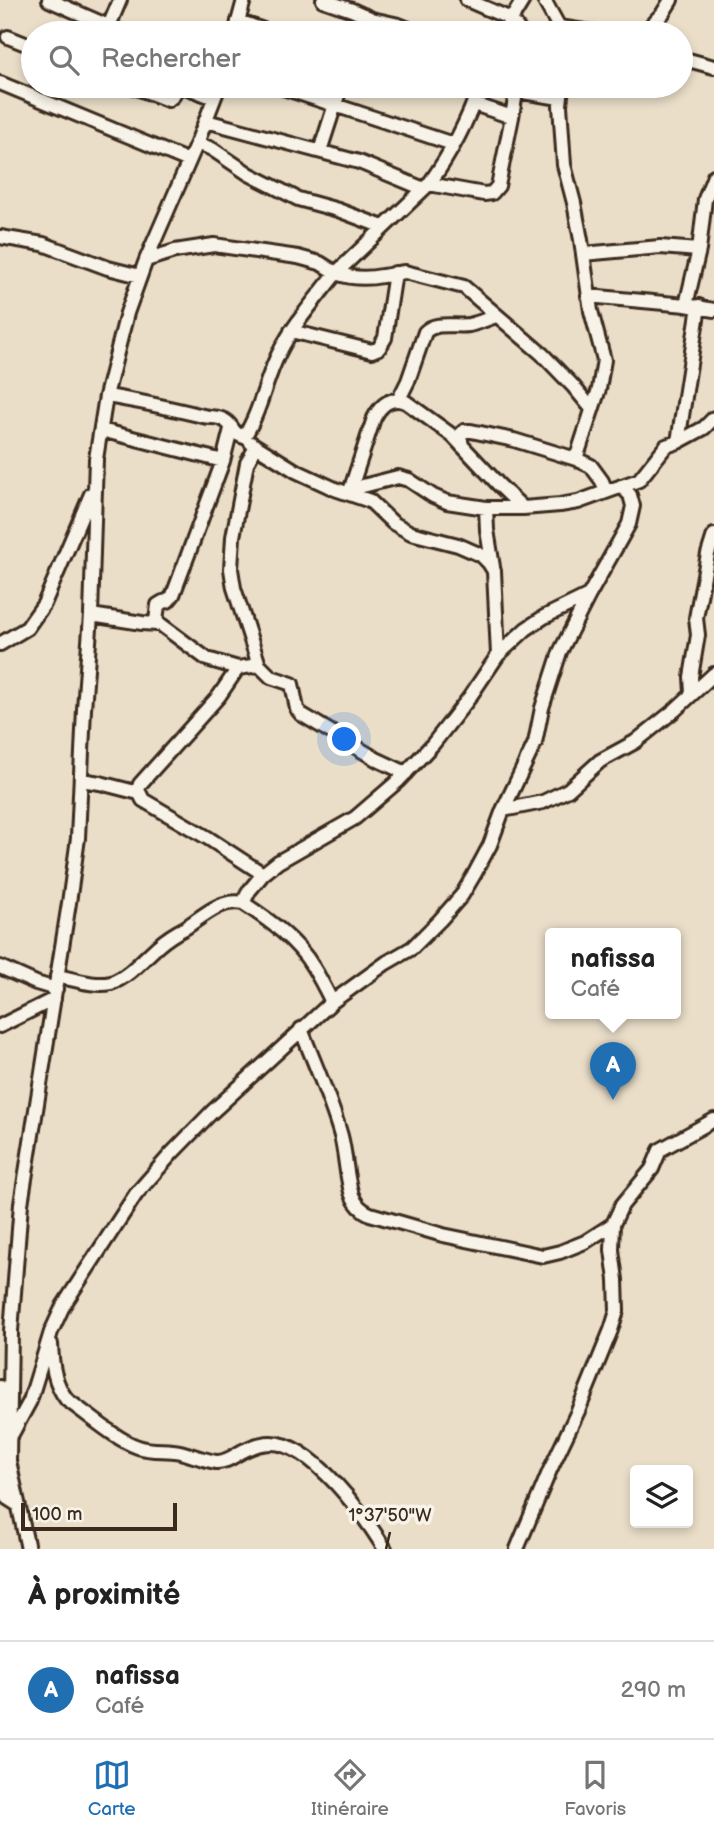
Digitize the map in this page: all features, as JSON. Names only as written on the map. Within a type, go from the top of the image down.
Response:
[{"type":"street","points":[[49,0],[90,21]]},
{"type":"street","points":[[111,21],[120,0]]},
{"type":"street","points":[[239,21],[244,0]]},
{"type":"street","points":[[323,0],[381,21]]},
{"type":"street","points":[[467,0],[511,19],[523,0]]},
{"type":"street","points":[[544,0],[554,21]]},
{"type":"street","points":[[655,21],[671,0]]},
{"type":"street","points":[[361,21],[363,15]]},
{"type":"street","points":[[8,37],[21,42]]},
{"type":"street","points":[[693,61],[714,67]]},
{"type":"street","points":[[0,83],[21,92]]},
{"type":"street","points":[[36,98],[189,161]]},
{"type":"street","points":[[28,1549],[9,1461],[11,1331],[21,1204],[78,838],[96,459],[106,396],[127,313],[146,260],[215,98]]},
{"type":"street","points":[[311,98],[453,144]]},
{"type":"street","points":[[320,151],[337,98]]},
{"type":"street","points":[[244,437],[252,425],[268,379],[291,331],[336,273],[427,187],[441,168],[476,98]]},
{"type":"street","points":[[206,121],[359,162],[427,187],[484,194],[492,193],[498,186],[515,98]]},
{"type":"street","points":[[561,98],[564,165],[574,203],[588,296],[604,360],[576,459]]},
{"type":"street","points":[[474,104],[512,117]]},
{"type":"street","points":[[197,143],[212,149],[249,174],[298,198],[383,228]]},
{"type":"street","points":[[678,442],[705,200],[714,176]]},
{"type":"street","points":[[0,237],[43,244],[107,268],[141,276]]},
{"type":"street","points":[[146,260],[175,251],[214,245],[320,262],[336,273],[358,278],[405,272],[464,287],[542,354],[592,409]]},
{"type":"street","points":[[583,254],[660,247],[699,250]]},
{"type":"street","points":[[291,331],[372,351],[379,348],[385,338],[395,272]]},
{"type":"street","points":[[588,296],[714,310]]},
{"type":"street","points":[[399,399],[428,328],[479,323],[496,316]]},
{"type":"street","points":[[106,396],[223,419],[238,435],[296,471],[370,501],[393,523],[411,533],[458,545],[481,555],[494,571]]},
{"type":"street","points":[[350,492],[377,412],[391,400],[399,399],[453,436],[523,508]]},
{"type":"street","points":[[350,492],[398,477],[415,483],[432,496],[447,502],[486,508],[523,508],[578,502],[639,480],[666,446],[704,428],[714,418]]},
{"type":"street","points":[[157,624],[155,617],[158,605],[168,601],[173,595],[223,461],[231,429]]},
{"type":"street","points":[[101,430],[223,461]]},
{"type":"street","points":[[462,446],[460,435],[464,431],[471,431],[514,440],[576,459],[591,466],[606,491]]},
{"type":"street","points":[[256,447],[247,463],[233,537],[231,569],[234,588],[259,665],[271,677],[292,684],[300,714],[376,760],[406,773]]},
{"type":"street","points":[[0,643],[27,628],[44,604],[96,484]]},
{"type":"street","points":[[10,1436],[30,1401],[51,1332],[62,1306],[136,1194],[212,1112],[301,1029],[386,962],[412,948],[462,895],[490,845],[503,810],[535,743],[542,708],[560,652],[629,524],[633,506],[630,495],[621,486]]},
{"type":"street","points":[[486,508],[494,571],[498,655]]},
{"type":"street","points":[[692,693],[691,677],[698,635],[696,618],[714,535]]},
{"type":"street","points":[[243,903],[263,874],[278,862],[355,818],[406,773],[433,744],[498,655],[526,629],[589,595]]},
{"type":"street","points":[[90,615],[157,624],[165,627],[172,635],[207,659],[239,668],[259,665]]},
{"type":"street","points":[[239,668],[219,696],[140,784],[139,793],[143,800],[263,874]]},
{"type":"street","points":[[503,810],[543,802],[568,790],[600,761],[635,742],[714,674]]},
{"type":"street","points":[[81,780],[139,793]]},
{"type":"street","points":[[0,1026],[56,988],[86,982],[111,983],[121,978],[159,944],[211,910],[237,902],[243,903],[268,920],[301,951],[313,965],[332,1002]]},
{"type":"street","points":[[0,967],[36,983],[56,988]]},
{"type":"street","points":[[301,1029],[332,1107],[341,1137],[351,1193],[361,1210],[443,1235],[543,1256],[585,1242],[613,1224]]},
{"type":"street","points":[[517,1549],[578,1411],[617,1311],[612,1250],[613,1224],[622,1205],[652,1169],[660,1150],[714,1120]]},
{"type":"street","points":[[51,1332],[52,1364],[60,1391],[67,1400],[125,1442],[147,1449],[178,1451],[219,1462],[228,1460],[247,1448],[275,1443],[283,1446],[310,1460],[331,1477],[376,1533],[385,1549]]},
{"type":"street","points":[[0,1387],[4,1487],[7,1498],[18,1505]]},
{"type":"place","name":"nafissa","points":[[613,1100]]}]
